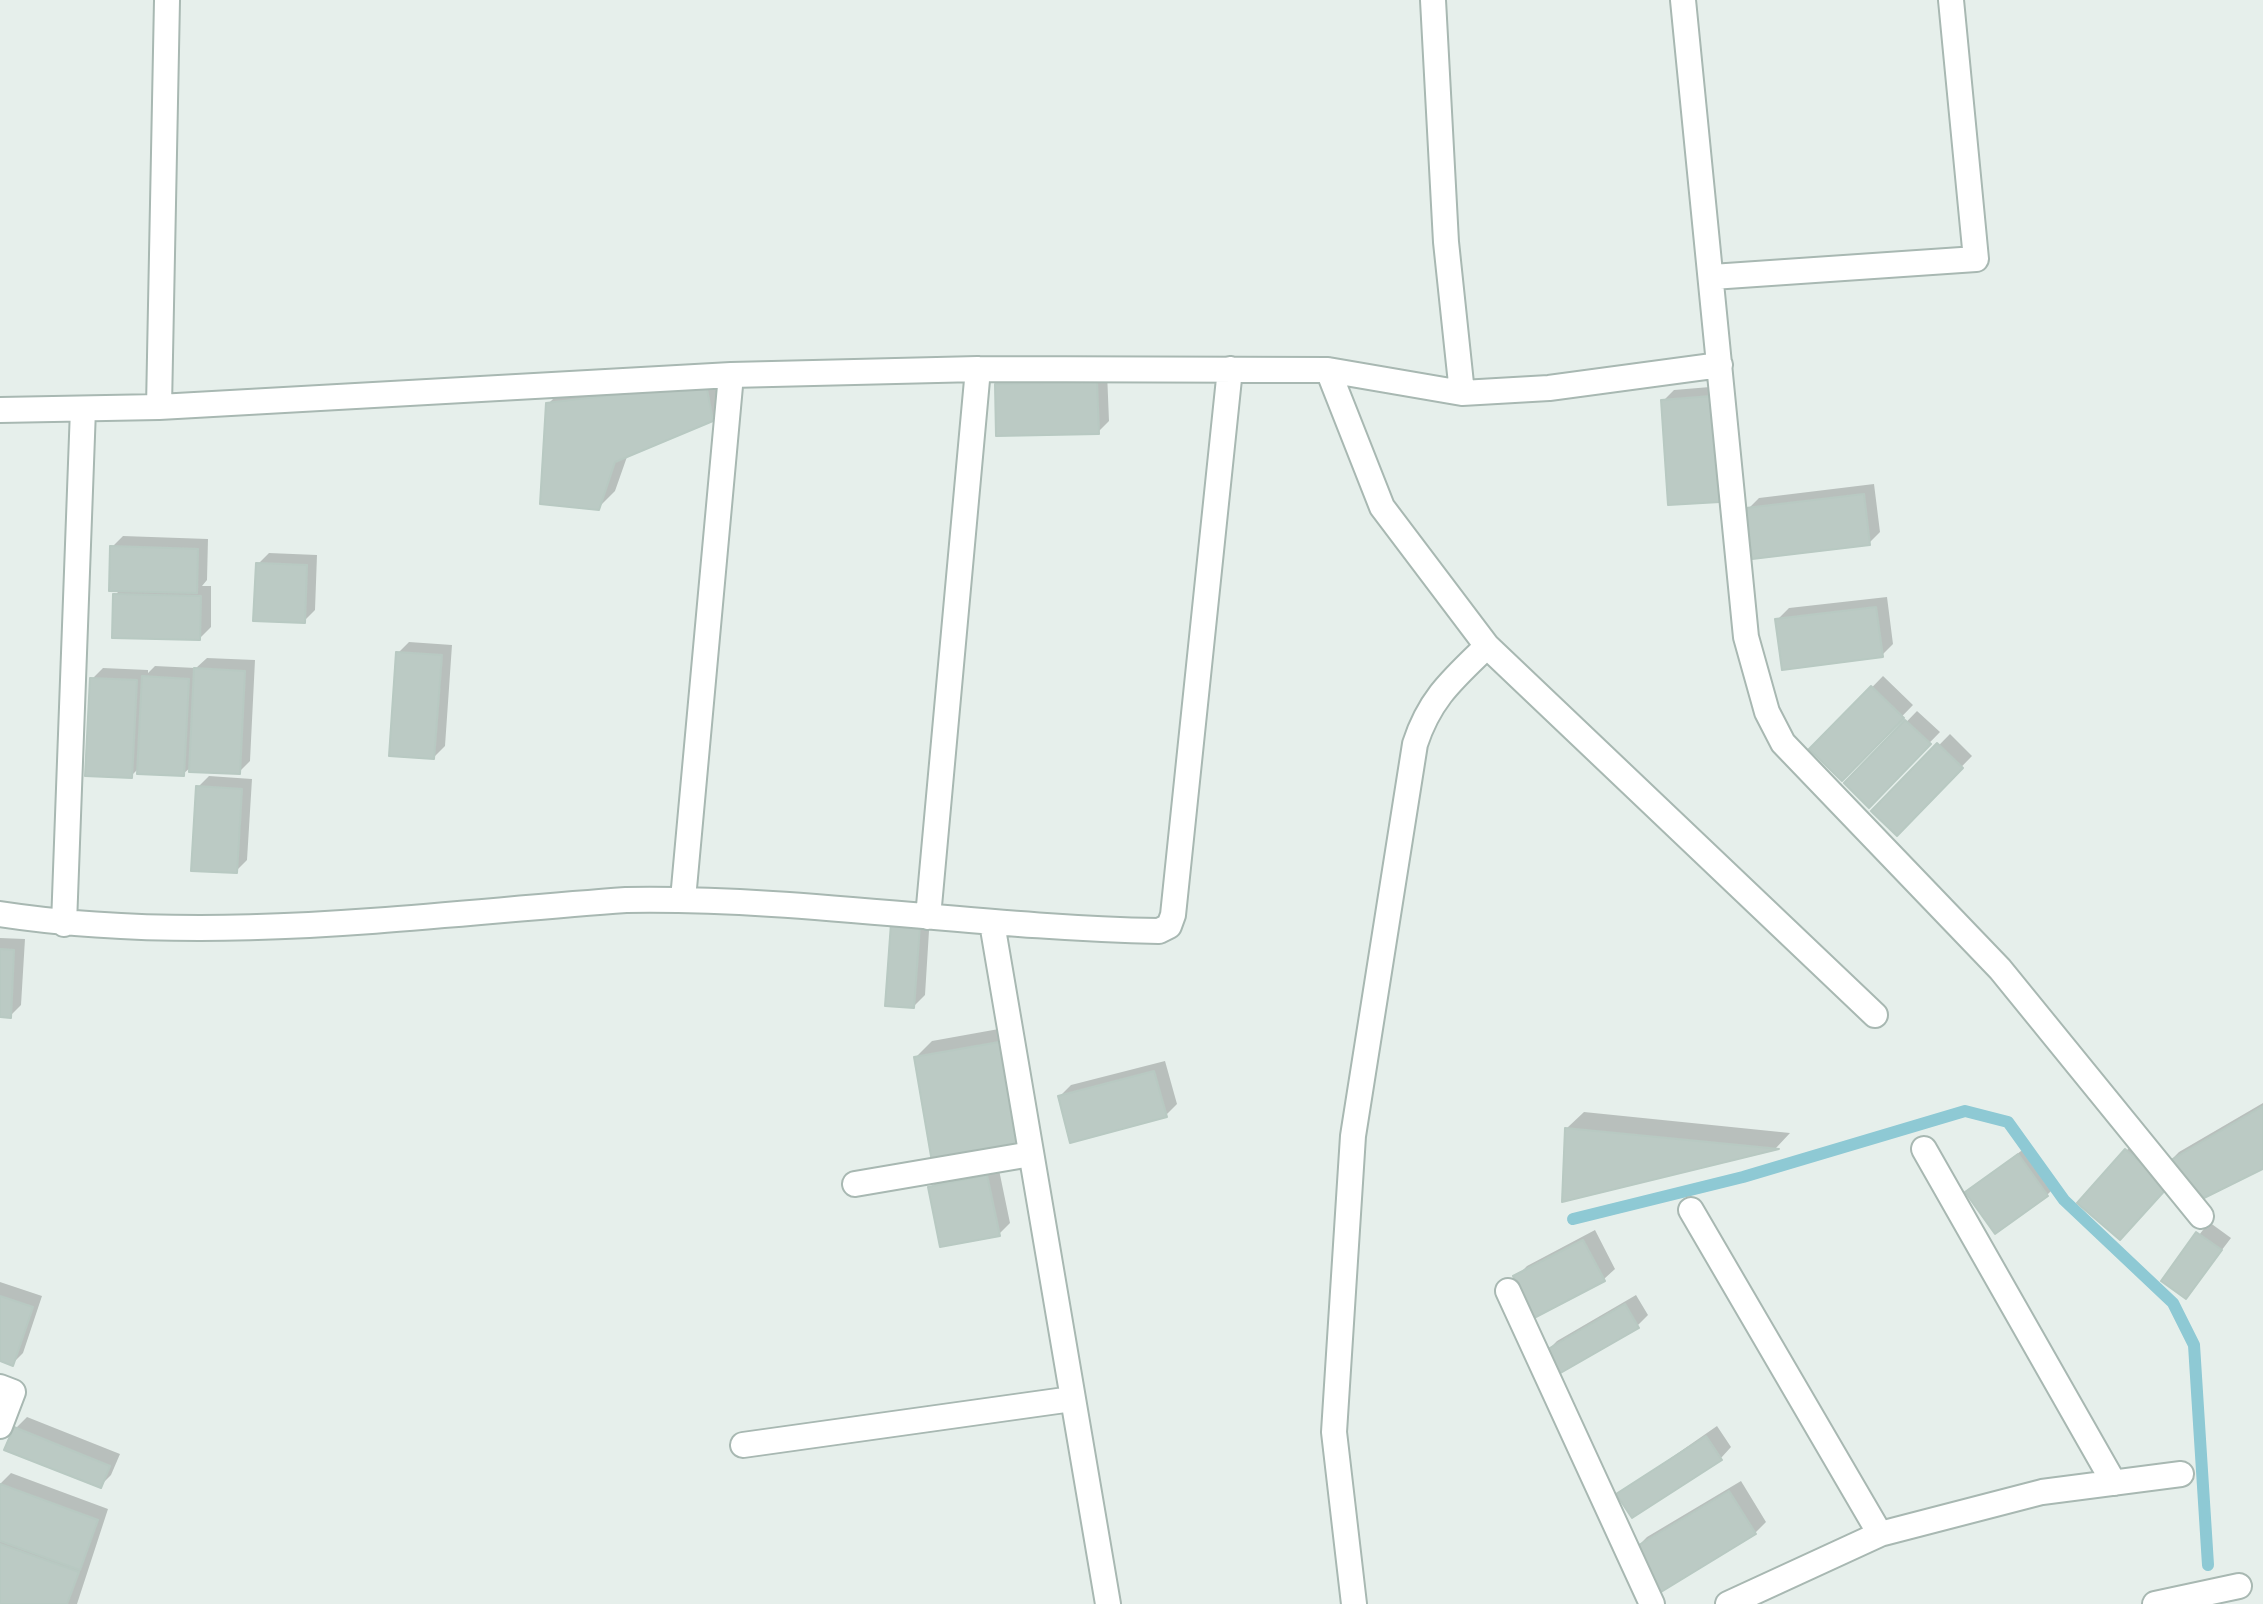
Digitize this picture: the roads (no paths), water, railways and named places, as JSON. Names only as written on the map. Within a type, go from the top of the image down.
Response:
[{"type":"street","points":[[159,407],[167,0]]},
{"type":"street","points":[[1433,0],[1446,242],[1462,393]]},
{"type":"street","points":[[1683,0],[1746,637],[1767,712],[1783,743],[2000,969],[2201,1216]]},
{"type":"street","points":[[1712,277],[1976,259],[1951,0]]},
{"type":"street","points":[[0,410],[159,407],[731,375],[978,369],[1328,370],[1462,393],[1549,388],[1720,365]]},
{"type":"street","points":[[928,917],[978,369]]},
{"type":"street","points":[[0,914],[64,924],[276,929],[626,900],[683,899],[1053,929],[1159,931],[1169,926],[1173,915],[1230,369]]},
{"type":"street","points":[[1328,370],[1382,507],[1487,646],[1875,1015]]},
{"type":"street","points":[[683,899],[731,375]]},
{"type":"street","points":[[64,924],[83,409]]},
{"type":"street","points":[[1354,1604],[1334,1432],[1353,1136],[1415,744],[1425,714],[1444,687],[1487,646]]},
{"type":"street","points":[[992,923],[1108,1604]]},
{"type":"street","points":[[1924,1149],[2114,1483]]},
{"type":"street","points":[[855,1184],[1031,1154]]},
{"type":"street","points":[[1691,1210],[1880,1534]]},
{"type":"street","points":[[1508,1291],[1652,1604]]},
{"type":"street","points":[[0,1387],[13,1392],[0,1426]]},
{"type":"street","points":[[743,1445],[1072,1399]]},
{"type":"street","points":[[1728,1604],[1880,1534],[2042,1492],[2181,1474]]},
{"type":"street","points":[[2155,1604],[2239,1586]]},
{"type":"waterway","points":[[1573,1219],[1743,1177],[1965,1111],[2008,1122],[2064,1200],[2173,1303],[2194,1345],[2208,1565]]}]
